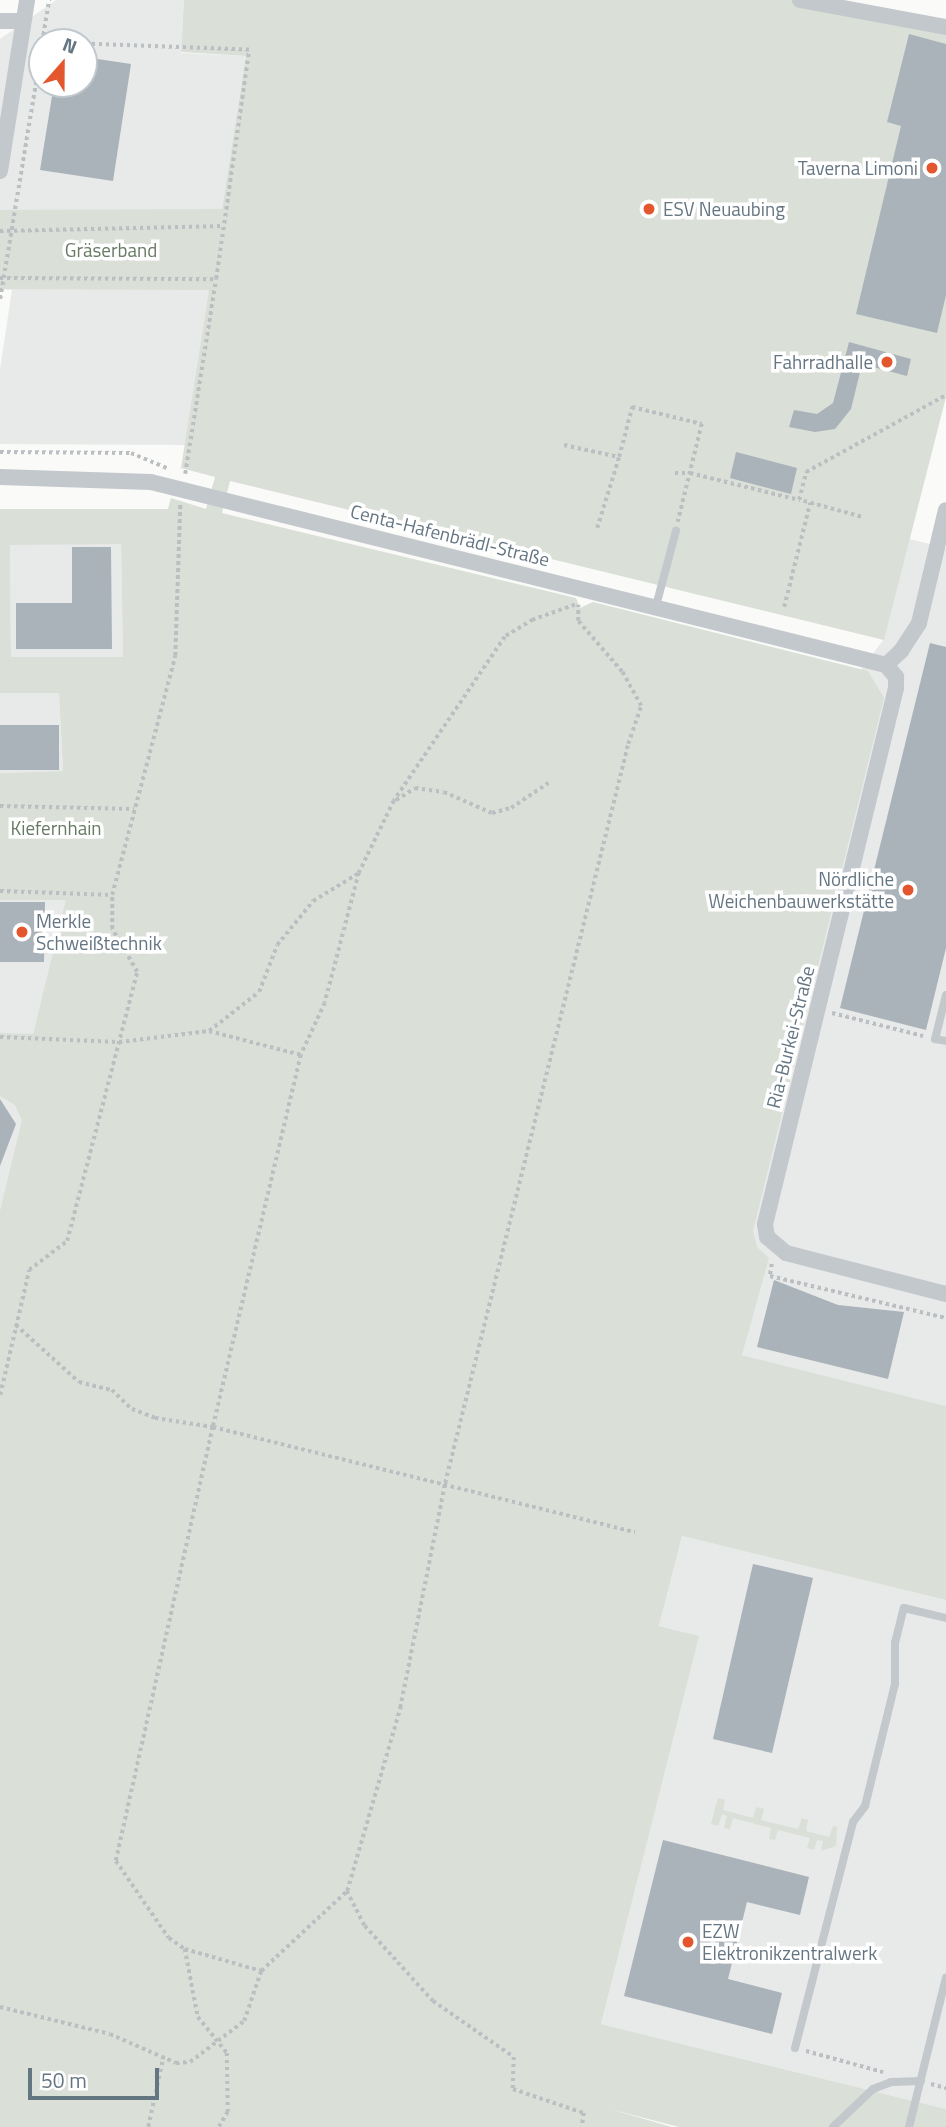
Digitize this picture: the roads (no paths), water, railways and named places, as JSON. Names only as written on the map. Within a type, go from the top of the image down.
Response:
[{"type":"street","points":[[0,171],[27,0]]},
{"type":"street","points":[[810,1],[945,23]]},
{"type":"street","points":[[0,21],[23,21]]},
{"type":"street","name":"Centa-Hafenbrädl-Straße","points":[[0,477],[183,482],[217,499],[581,596],[656,606],[886,665]]},
{"type":"street","points":[[886,665],[901,651],[919,623],[941,551],[946,510]]},
{"type":"street","name":"Ria-Burkei-Straße","points":[[886,665],[896,677],[897,688],[820,1010],[765,1224],[775,1248],[946,1294]]},
{"type":"lane","points":[[656,606],[676,531]]},
{"type":"lane","points":[[946,995],[935,1038],[946,1041]]},
{"type":"lane","points":[[795,2048],[853,1822],[868,1794],[895,1684],[895,1643],[904,1608],[946,1618]]},
{"type":"lane","points":[[909,2127],[946,1977]]},
{"type":"lane","points":[[833,2127],[873,2089],[891,2082],[921,2081]]},
{"type":"place","name":"Taverna Limoni","points":[[932,168]]},
{"type":"place","name":"ESV Neuaubing","points":[[649,209]]},
{"type":"place","name":"Fahrradhalle","points":[[887,362]]},
{"type":"place","name":"Nördliche Weichenbauwerkstätte","points":[[908,890]]},
{"type":"place","name":"Merkle Schweißtechnik","points":[[22,932]]},
{"type":"place","name":"EZW Elektronikzentralwerk","points":[[688,1942]]},
{"type":"park label","name":"Gräserband","points":[[111,250]]},
{"type":"park label","name":"Kiefernhain","points":[[56,828]]}]
